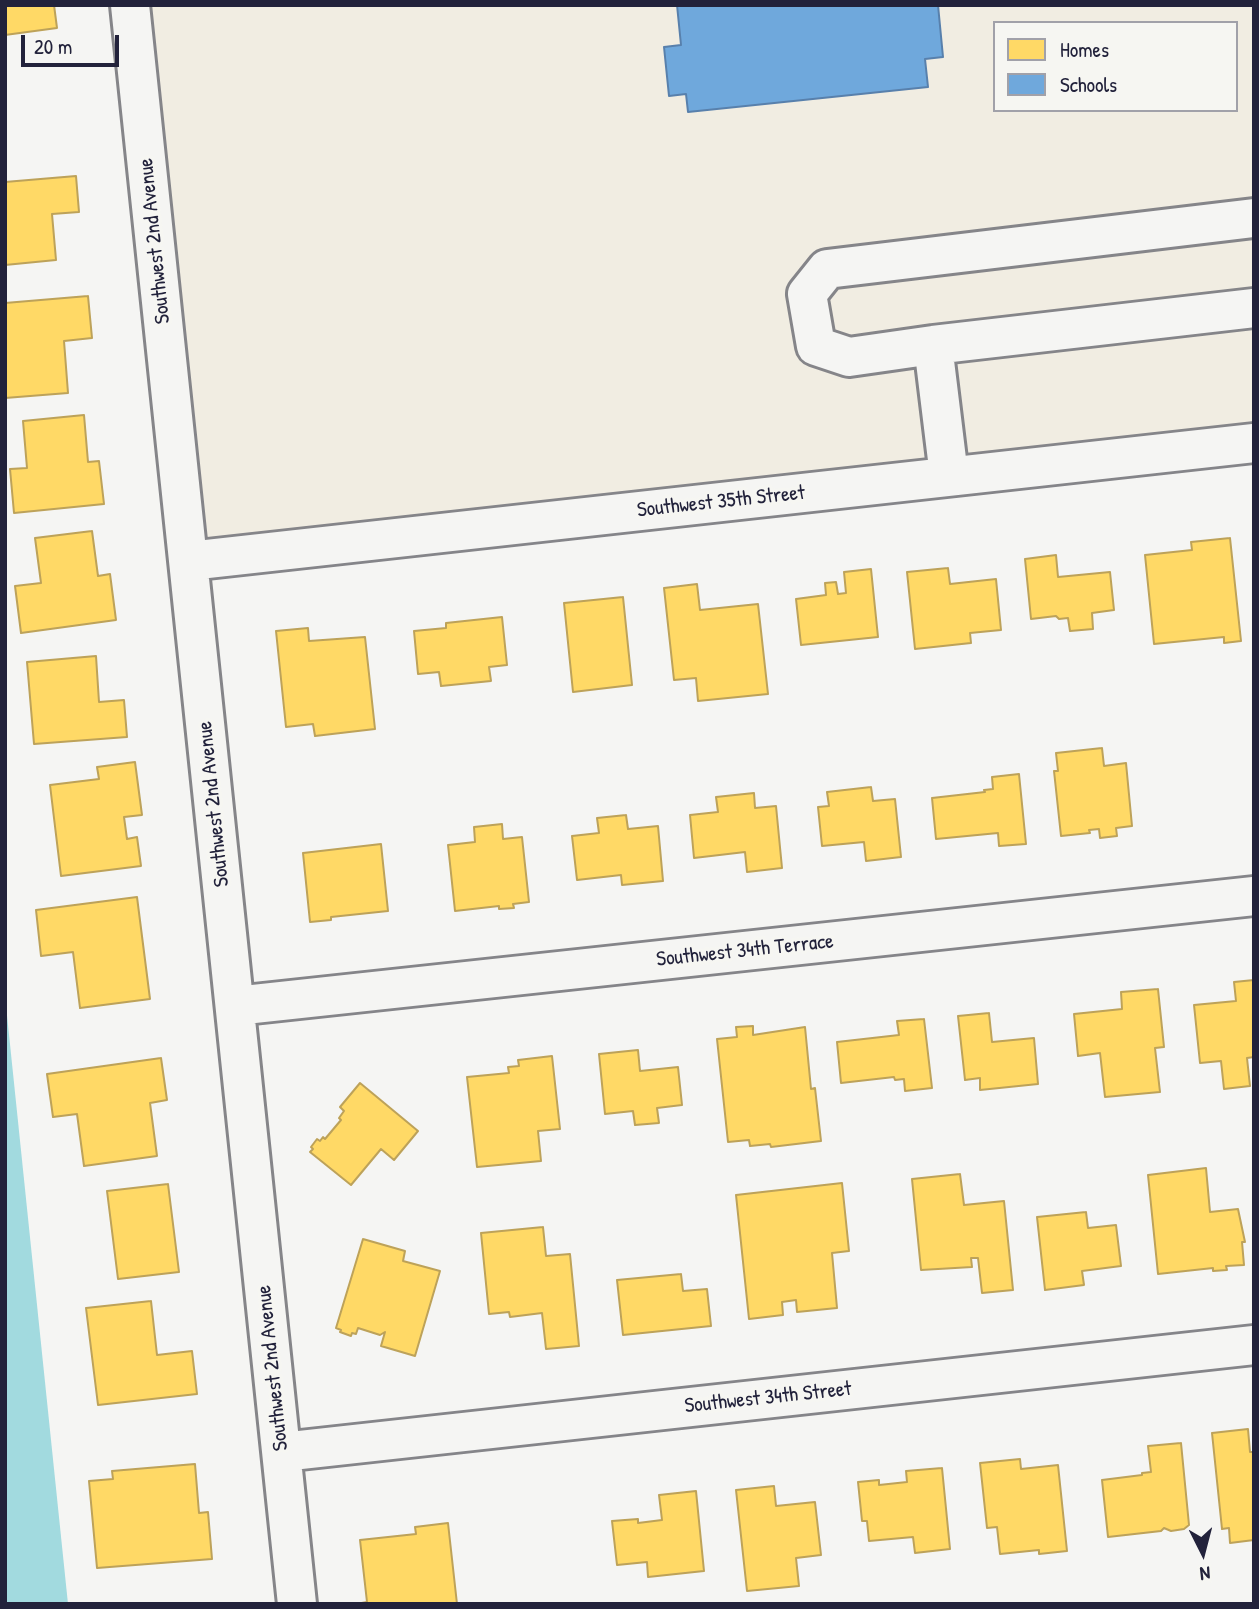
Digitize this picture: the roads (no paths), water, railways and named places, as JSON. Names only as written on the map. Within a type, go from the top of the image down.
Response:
[{"type":"street","name":"Southwest 2nd Avenue","points":[[130,5],[298,1604]]},
{"type":"street","points":[[1254,218],[827,269],[807,294],[816,346],[849,357],[1254,308]]},
{"type":"street","points":[[933,345],[949,476]]},
{"type":"street","name":"Southwest 35th Street","points":[[189,561],[1254,443]]},
{"type":"street","name":"Southwest 34th Terrace","points":[[236,1006],[1254,896]]},
{"type":"street","name":"Southwest 34th Street","points":[[282,1452],[1254,1345]]},
{"type":"water","points":[[5,996],[68,1604],[5,1604]]}]
